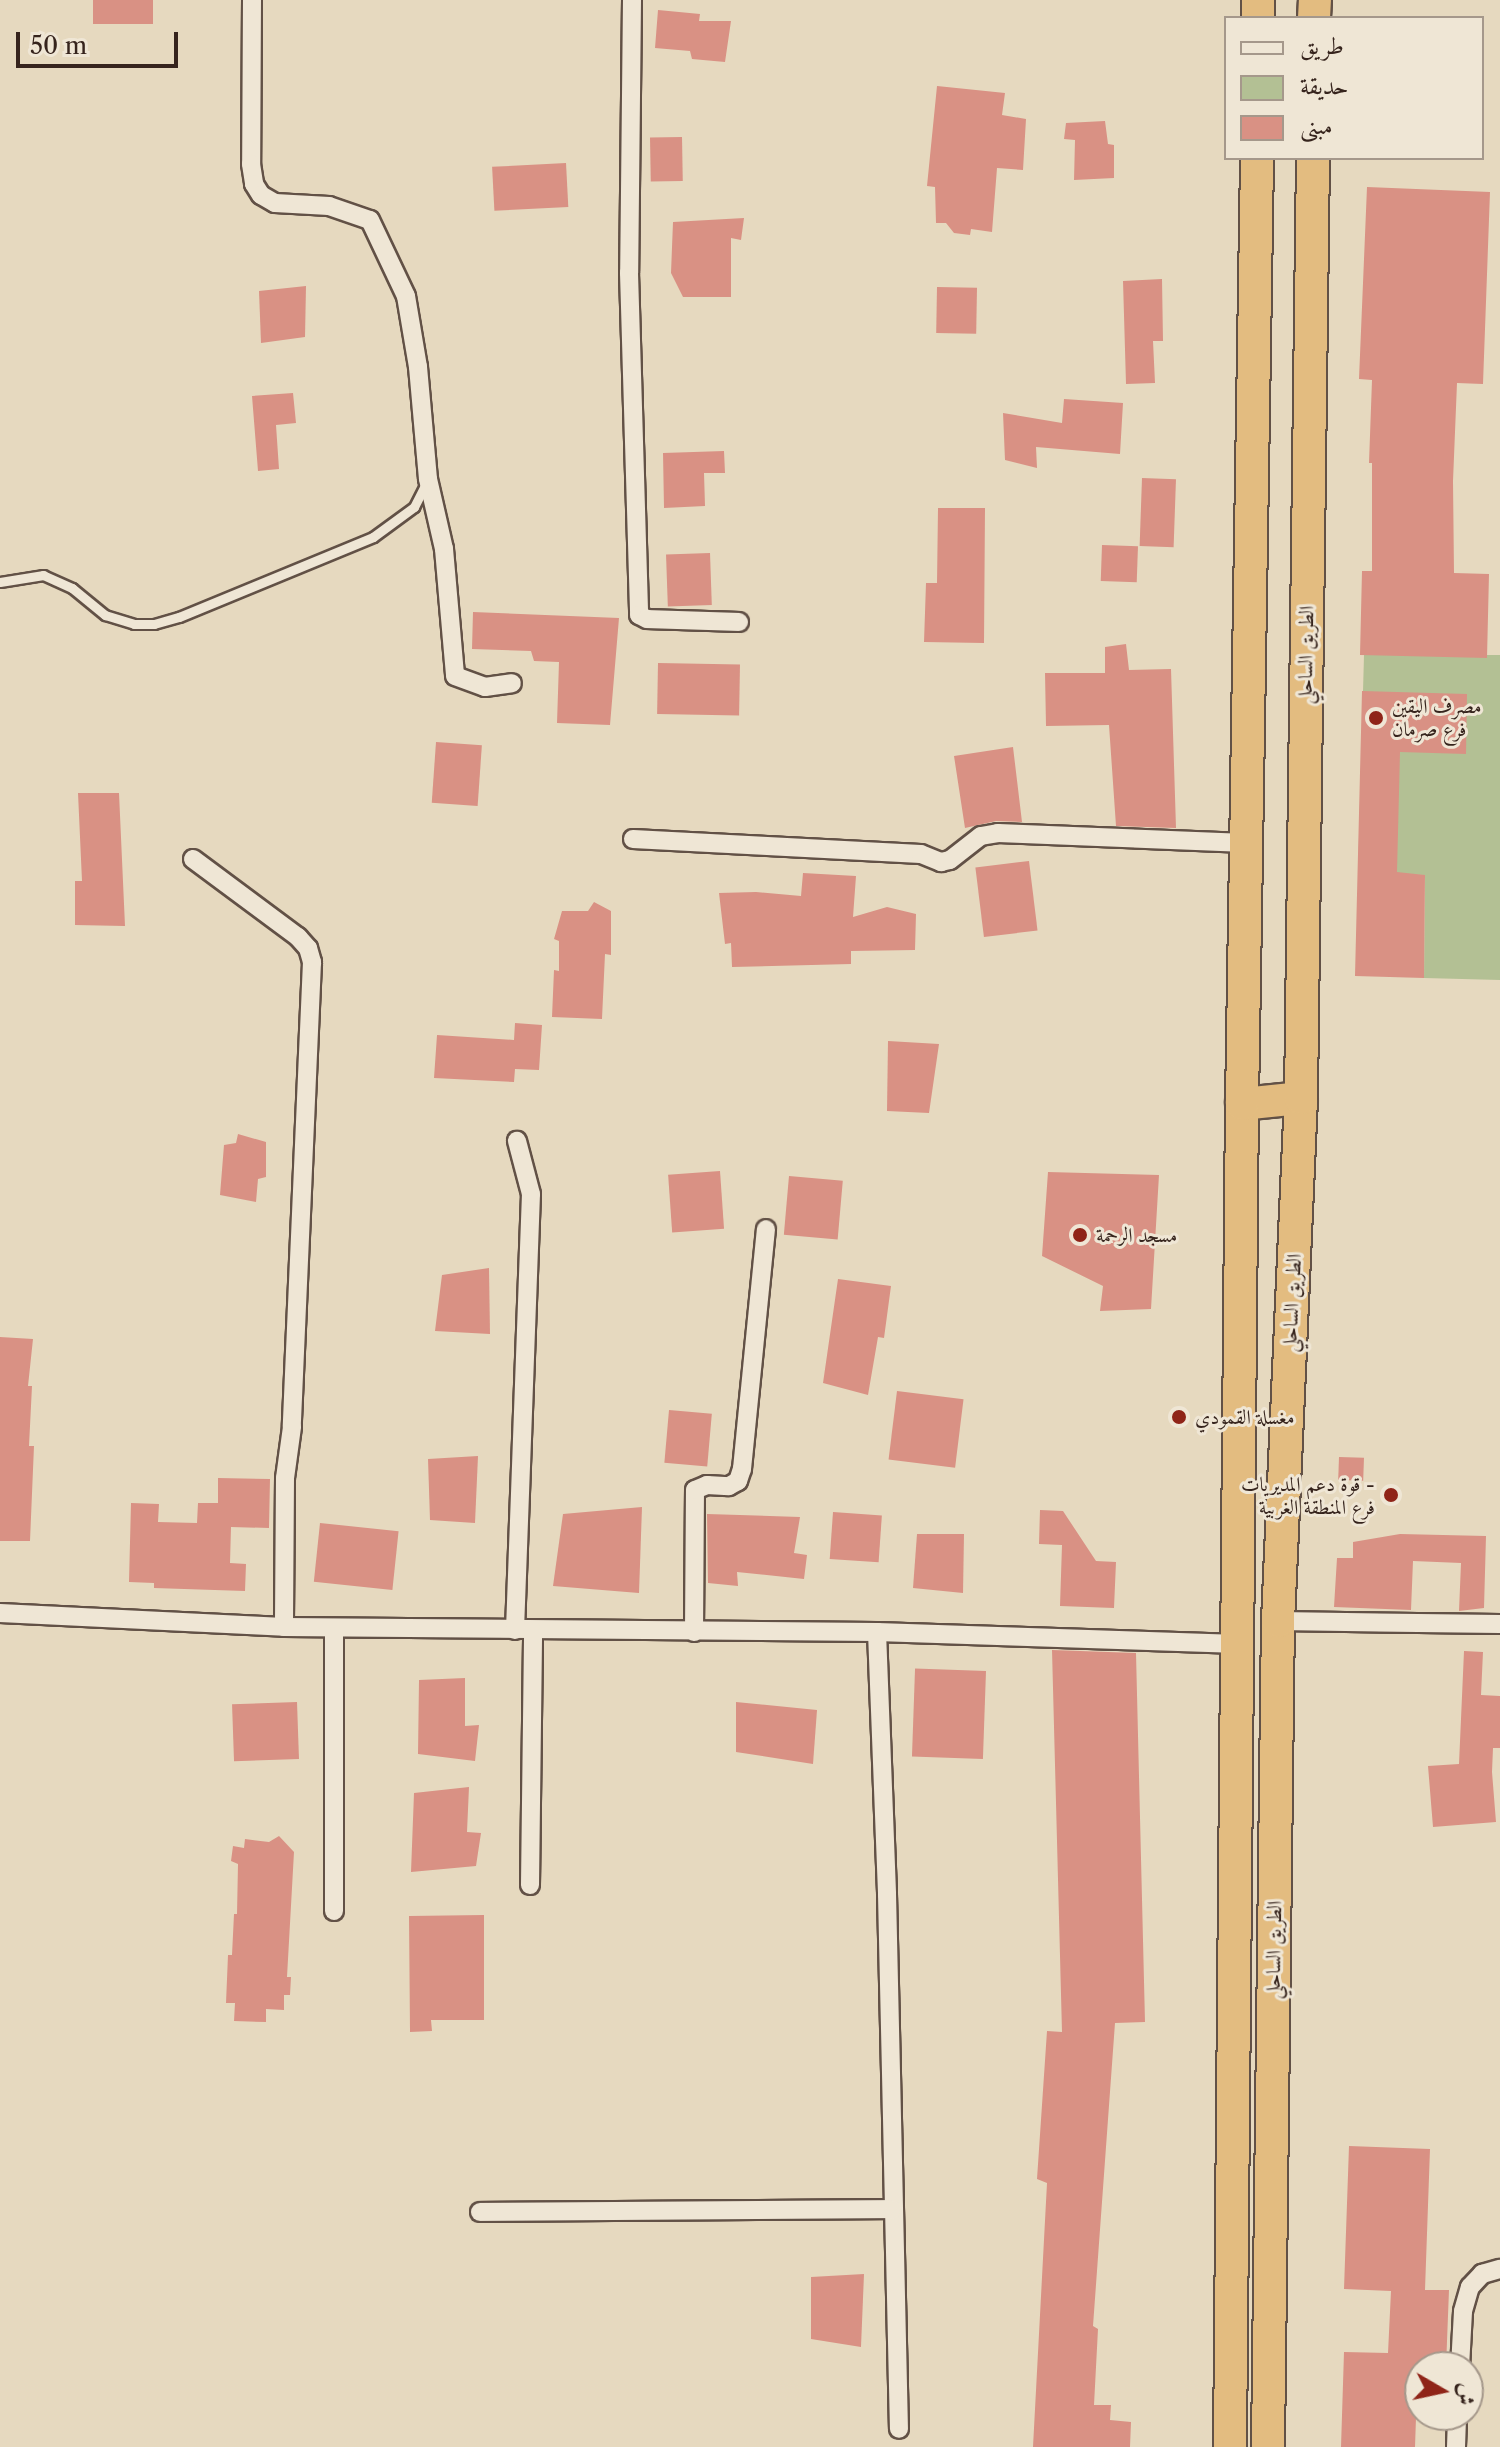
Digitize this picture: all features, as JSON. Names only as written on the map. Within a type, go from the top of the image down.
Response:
[{"type":"highway","name":"الطريق الساحلي","points":[[1230,2447],[1242,1104],[1257,160]]},
{"type":"highway","name":"الطريق الساحلي","points":[[1268,2447],[1278,1621],[1301,1098],[1313,160]]},
{"type":"highway","points":[[1242,1104],[1301,1098]]},
{"type":"street","points":[[252,0],[251,164],[254,184],[261,195],[275,203],[329,206],[370,220],[406,296],[418,367],[428,479],[444,549],[455,676],[485,687],[512,683]]},
{"type":"street","points":[[632,0],[629,273],[639,615],[647,619],[739,622]]},
{"type":"street","points":[[633,839],[921,854],[941,862],[950,860],[981,836],[998,833],[1246,843]]},
{"type":"street","points":[[193,859],[298,937],[308,948],[312,962],[292,1427],[285,1478],[284,1627]]},
{"type":"street","points":[[517,1141],[531,1194],[524,1631],[530,1885]]},
{"type":"street","points":[[694,1632],[695,1490],[707,1485],[729,1486],[738,1481],[742,1469],[766,1229]]},
{"type":"street","points":[[0,1613],[284,1627],[877,1632],[1239,1644]]},
{"type":"street","points":[[1278,1621],[1500,1624]]},
{"type":"street","points":[[334,1628],[334,1911]]},
{"type":"street","points":[[877,1632],[887,1894],[899,2429]]},
{"type":"street","points":[[480,2212],[892,2209]]},
{"type":"street","points":[[1461,2351],[1463,2311],[1470,2287],[1482,2274],[1500,2269]]},
{"type":"lane","points":[[0,582],[43,575],[72,588],[105,615],[134,624],[154,624],[193,612],[373,537],[414,507],[428,479]]},
{"type":"green space","points":[[1364,655],[1500,655],[1500,980],[1424,978],[1425,875],[1358,874]]},
{"type":"building","points":[[93,0],[153,0],[153,24],[93,24]]},
{"type":"building","points":[[658,10],[700,14],[699,21],[731,21],[725,62],[692,59],[690,51],[655,48]]},
{"type":"building","points":[[937,86],[1005,93],[1002,115],[1026,119],[1023,170],[997,168],[992,232],[971,229],[970,235],[954,233],[946,223],[936,223],[935,187],[927,186]]},
{"type":"building","points":[[1105,121],[1108,144],[1114,145],[1114,178],[1074,180],[1075,140],[1064,139],[1066,123]]},
{"type":"building","points":[[682,137],[683,181],[651,182],[650,138]]},
{"type":"building","points":[[566,163],[568,207],[494,211],[492,167]]},
{"type":"building","points":[[1367,187],[1490,192],[1483,384],[1457,383],[1453,481],[1454,573],[1489,574],[1487,658],[1360,655],[1362,571],[1372,571],[1372,463],[1369,463],[1372,380],[1359,379]]},
{"type":"building","points":[[744,218],[741,240],[731,238],[731,297],[683,297],[671,273],[673,222]]},
{"type":"building","points":[[1162,279],[1163,341],[1153,341],[1155,383],[1126,384],[1123,281]]},
{"type":"building","points":[[306,286],[305,337],[261,343],[259,291]]},
{"type":"building","points":[[937,287],[977,288],[976,334],[936,333]]},
{"type":"building","points":[[293,393],[296,423],[276,425],[279,469],[258,471],[252,396]]},
{"type":"building","points":[[1064,399],[1123,403],[1120,454],[1036,447],[1037,468],[1005,460],[1003,413],[1062,423]]},
{"type":"building","points":[[724,451],[725,473],[704,473],[705,506],[664,508],[663,453]]},
{"type":"building","points":[[1142,478],[1176,479],[1174,547],[1140,546]]},
{"type":"building","points":[[938,508],[985,508],[984,643],[924,642],[926,583],[937,583]]},
{"type":"building","points":[[1102,545],[1138,546],[1137,582],[1101,581]]},
{"type":"building","points":[[710,553],[712,605],[668,607],[666,555]]},
{"type":"building","points":[[473,612],[619,618],[610,725],[557,723],[559,662],[534,661],[531,651],[472,649]]},
{"type":"building","points":[[1126,644],[1129,670],[1171,669],[1176,828],[1116,826],[1109,725],[1046,726],[1045,673],[1105,673],[1105,647]]},
{"type":"building","points":[[658,663],[740,664],[739,715],[657,714]]},
{"type":"building","points":[[1362,691],[1467,694],[1466,754],[1400,752],[1397,872],[1425,875],[1424,978],[1355,976]]},
{"type":"building","points":[[436,742],[482,745],[478,806],[432,803]]},
{"type":"building","points":[[1013,747],[1022,822],[996,821],[965,828],[954,756]]},
{"type":"building","points":[[78,793],[119,793],[125,926],[75,925],[75,881],[82,881]]},
{"type":"building","points":[[1029,861],[1038,930],[984,937],[975,868]]},
{"type":"building","points":[[803,873],[856,876],[853,917],[887,907],[916,914],[915,950],[851,951],[851,964],[732,967],[731,943],[725,944],[719,893],[801,896]]},
{"type":"building","points":[[594,902],[611,911],[611,955],[605,954],[602,1019],[552,1017],[554,970],[559,971],[559,941],[554,939],[562,911],[588,911]]},
{"type":"building","points":[[515,1023],[542,1025],[539,1070],[515,1069],[514,1082],[434,1078],[437,1035],[514,1040]]},
{"type":"building","points":[[888,1041],[939,1044],[929,1113],[887,1111]]},
{"type":"building","points":[[238,1134],[266,1142],[266,1177],[258,1179],[256,1202],[220,1195],[224,1145],[236,1143]]},
{"type":"building","points":[[720,1171],[724,1229],[672,1232],[668,1175]]},
{"type":"building","points":[[1048,1172],[1159,1175],[1151,1309],[1100,1311],[1103,1286],[1042,1256]]},
{"type":"building","points":[[789,1176],[843,1181],[838,1239],[784,1235]]},
{"type":"building","points":[[489,1268],[490,1334],[435,1331],[442,1275]]},
{"type":"building","points":[[838,1279],[891,1286],[884,1338],[878,1337],[868,1395],[823,1383]]},
{"type":"building","points":[[0,1337],[33,1339],[28,1386],[32,1386],[29,1446],[34,1446],[30,1541],[0,1541]]},
{"type":"building","points":[[897,1391],[964,1399],[955,1468],[889,1459]]},
{"type":"building","points":[[669,1410],[712,1414],[707,1467],[664,1463]]},
{"type":"building","points":[[478,1456],[475,1523],[430,1520],[428,1459]]},
{"type":"building","points":[[1339,1457],[1364,1458],[1363,1481],[1338,1480]]},
{"type":"building","points":[[218,1478],[270,1479],[269,1528],[231,1527],[230,1563],[246,1564],[245,1591],[154,1588],[154,1583],[129,1582],[131,1503],[159,1504],[158,1522],[197,1523],[198,1503],[218,1503]]},
{"type":"building","points":[[642,1507],[639,1593],[553,1586],[563,1514]]},
{"type":"building","points":[[1040,1510],[1063,1511],[1096,1561],[1116,1562],[1114,1608],[1060,1606],[1062,1545],[1039,1544]]},
{"type":"building","points":[[833,1512],[882,1515],[879,1562],[830,1559]]},
{"type":"building","points":[[707,1514],[800,1517],[794,1553],[807,1555],[804,1579],[737,1572],[738,1586],[708,1583]]},
{"type":"building","points":[[320,1523],[399,1531],[392,1590],[314,1582]]},
{"type":"building","points":[[917,1534],[964,1534],[963,1593],[913,1588]]},
{"type":"building","points":[[1400,1534],[1486,1536],[1484,1608],[1459,1611],[1461,1563],[1413,1561],[1411,1610],[1334,1607],[1337,1558],[1353,1558],[1353,1542]]},
{"type":"building","points":[[1052,1650],[1136,1653],[1145,2022],[1115,2023],[1093,2326],[1098,2329],[1094,2405],[1111,2405],[1110,2420],[1131,2422],[1130,2447],[1033,2447],[1047,2183],[1037,2179],[1047,2031],[1062,2032]]},
{"type":"building","points":[[1464,1651],[1483,1652],[1481,1695],[1500,1696],[1500,1748],[1493,1748],[1492,1772],[1496,1822],[1433,1827],[1428,1766],[1459,1764]]},
{"type":"building","points":[[915,1669],[986,1671],[983,1759],[912,1756]]},
{"type":"building","points":[[465,1678],[465,1726],[479,1725],[475,1761],[418,1754],[419,1680]]},
{"type":"building","points":[[297,1702],[299,1759],[234,1761],[232,1704]]},
{"type":"building","points":[[736,1702],[817,1710],[813,1764],[736,1752]]},
{"type":"building","points":[[469,1787],[467,1832],[481,1833],[476,1866],[411,1872],[414,1793]]},
{"type":"building","points":[[279,1836],[294,1852],[287,1977],[291,1977],[290,1995],[284,1995],[284,2010],[266,2009],[266,2022],[234,2021],[235,2003],[226,2003],[228,1955],[232,1955],[234,1914],[237,1914],[238,1864],[231,1861],[233,1846],[244,1848],[245,1839],[269,1842]]},
{"type":"building","points":[[484,1915],[484,2020],[431,2020],[432,2031],[410,2032],[409,1916]]},
{"type":"building","points":[[1349,2146],[1430,2149],[1425,2290],[1449,2290],[1447,2351],[1404,2351],[1404,2431],[1416,2431],[1415,2447],[1341,2447],[1344,2352],[1388,2353],[1391,2291],[1344,2289]]},
{"type":"building","points":[[864,2274],[861,2347],[811,2339],[811,2277]]},
{"type":"place","name":"مصرف اليقين فرع صرمان","points":[[1376,718]]},
{"type":"place","name":"مسجد الرحمة","points":[[1080,1235]]},
{"type":"place","name":"مغسلة القمودي","points":[[1179,1417]]},
{"type":"place","name":"قوة دعم المديريات - فرع المنطقة الغربية","points":[[1391,1495]]}]
